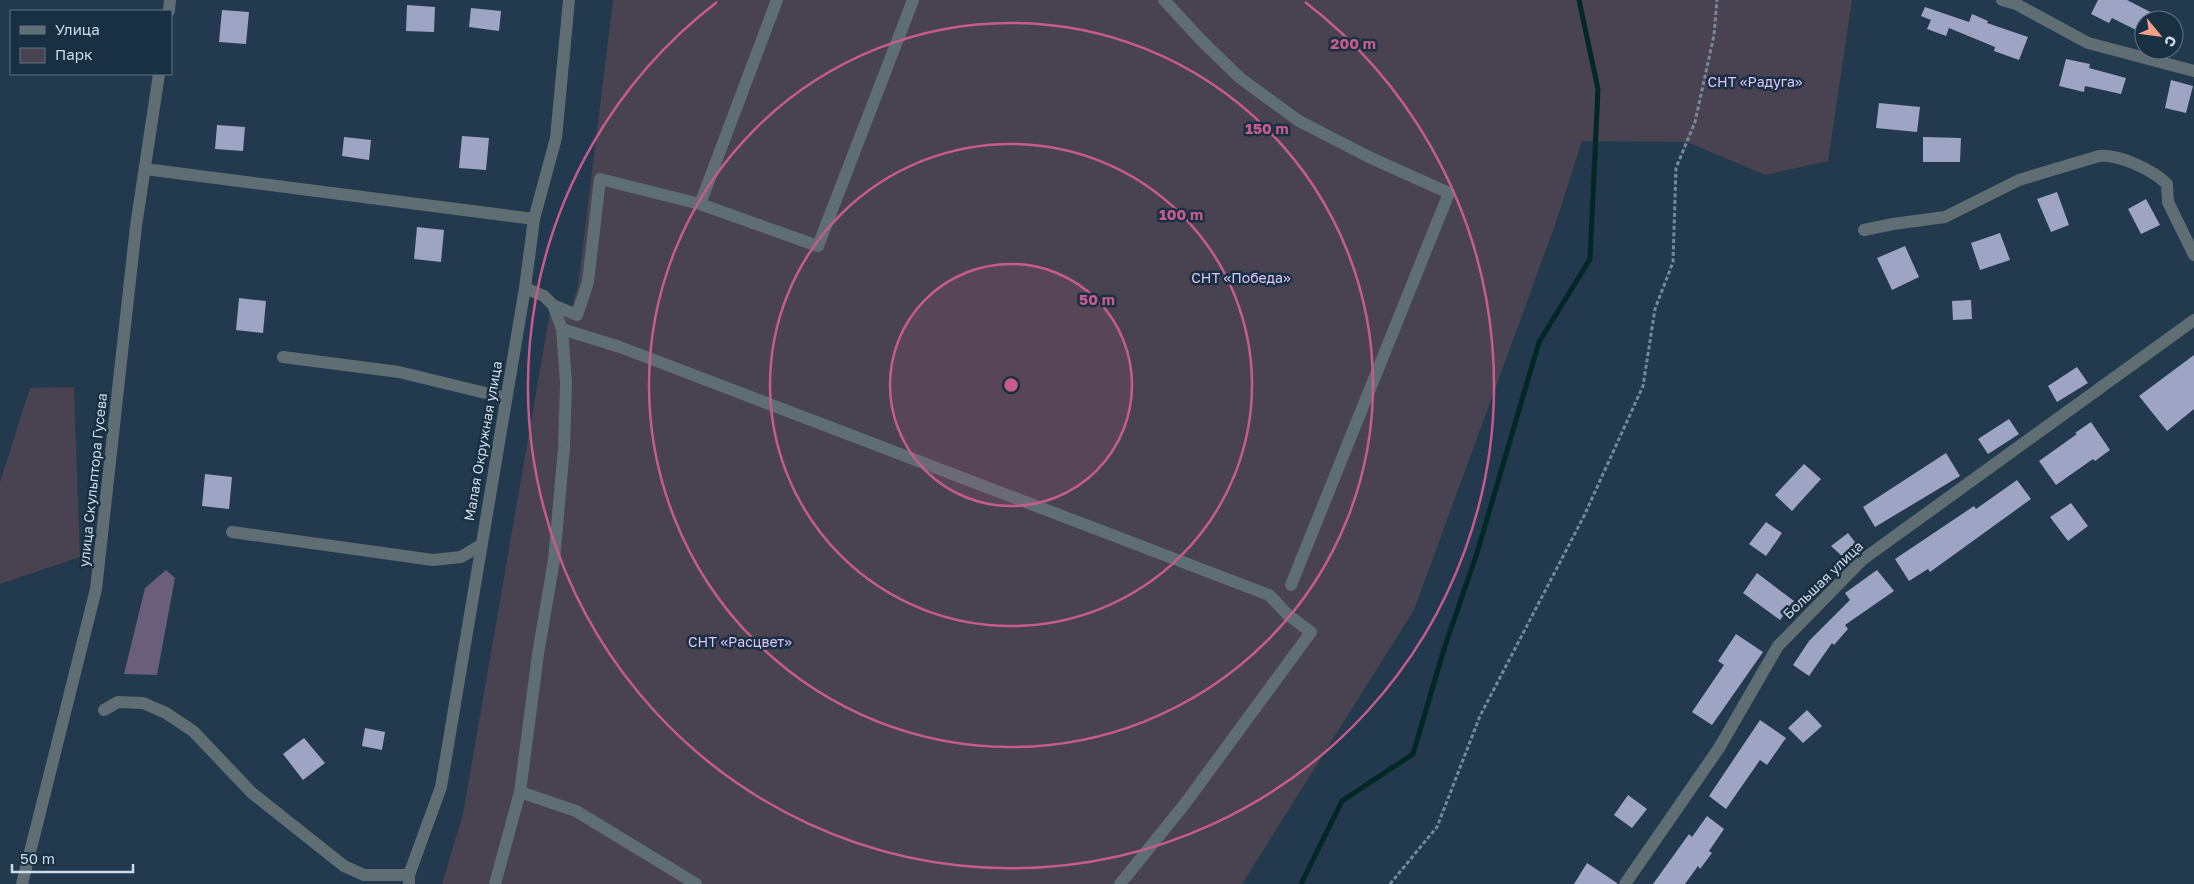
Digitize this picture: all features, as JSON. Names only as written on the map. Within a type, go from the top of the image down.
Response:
[{"type":"street","name":"Малая Окружная улица","points":[[409,880],[441,787],[480,545],[525,288],[534,219],[556,138],[569,0]]},
{"type":"street","points":[[700,204],[777,0]]},
{"type":"street","points":[[525,288],[544,296],[553,304],[577,315],[588,282],[600,179],[700,204],[818,246],[913,0]]},
{"type":"street","points":[[1164,0],[1240,78],[1299,121],[1371,158],[1449,193],[1290,585]]},
{"type":"street","points":[[2002,0],[2016,4],[2088,43],[2194,71]]},
{"type":"street","name":"улица Скульптора Гусева","points":[[22,884],[96,589],[135,236],[159,75]]},
{"type":"street","points":[[1864,230],[1946,217],[2019,180],[2099,156],[2110,155],[2158,175],[2167,184],[2168,202],[2194,255]]},
{"type":"street","points":[[145,169],[534,219]]},
{"type":"street","points":[[495,884],[520,792],[538,654],[555,551],[564,439],[566,383],[562,329],[553,304]]},
{"type":"street","name":"Большая улица","points":[[1625,884],[1719,748],[1778,646],[1862,560],[2194,320]]},
{"type":"street","points":[[562,329],[620,347],[1269,595],[1288,615],[1311,632],[1184,805],[1120,884]]},
{"type":"street","points":[[283,357],[399,372],[506,398]]},
{"type":"street","points":[[232,532],[433,560],[461,556],[480,545]]},
{"type":"street","points":[[104,710],[118,702],[143,703],[166,713],[193,731],[252,793],[344,866],[364,875],[409,880]]},
{"type":"street","points":[[520,792],[576,811],[696,884]]},
{"type":"path","points":[[1390,884],[1437,827],[1480,716],[1584,516],[1643,386],[1655,308],[1673,262],[1676,168],[1695,122],[1714,36],[1718,0]]},
{"type":"green space","points":[[613,0],[1852,0],[1828,161],[1765,175],[1687,142],[1582,141],[1554,228],[1414,610],[1242,884],[442,884],[463,814],[550,312],[569,317],[578,286]]},
{"type":"green space","points":[[74,387],[80,557],[0,584],[0,482],[30,388]]},
{"type":"shaded area","points":[[166,570],[175,578],[157,675],[124,674],[145,588]]},
{"type":"building","points":[[2098,0],[2127,0],[2146,10],[2134,10],[2134,29],[2112,18],[2109,23],[2091,14]]},
{"type":"building","points":[[407,5],[435,7],[434,32],[406,31]]},
{"type":"building","points":[[1925,7],[1969,22],[1972,14],[1988,21],[1987,23],[2028,37],[2019,60],[1994,51],[1995,47],[1949,28],[1946,36],[1927,29],[1931,20],[1921,16]]},
{"type":"building","points":[[471,8],[501,11],[499,31],[469,27]]},
{"type":"building","points":[[222,10],[249,12],[246,44],[219,42]]},
{"type":"building","points":[[2066,59],[2090,64],[2089,68],[2126,78],[2121,94],[2085,86],[2084,92],[2059,86]]},
{"type":"building","points":[[2171,80],[2193,86],[2186,113],[2165,108]]},
{"type":"building","points":[[1879,103],[1920,107],[1917,132],[1876,128]]},
{"type":"building","points":[[217,125],[245,127],[243,151],[215,149]]},
{"type":"building","points":[[462,136],[489,138],[486,170],[459,168]]},
{"type":"building","points":[[344,137],[371,140],[369,160],[342,156]]},
{"type":"building","points":[[1923,137],[1961,138],[1960,162],[1923,162]]},
{"type":"building","points":[[2057,192],[2069,225],[2051,232],[2037,199]]},
{"type":"building","points":[[2146,199],[2160,225],[2141,234],[2128,209]]},
{"type":"building","points":[[417,227],[444,230],[441,262],[414,259]]},
{"type":"building","points":[[2000,233],[2010,260],[1980,270],[1971,243]]},
{"type":"building","points":[[1905,246],[1919,277],[1892,290],[1877,258]]},
{"type":"building","points":[[239,298],[266,301],[263,333],[236,330]]},
{"type":"building","points":[[1971,300],[1972,319],[1953,320],[1952,301]]},
{"type":"building","points":[[2194,355],[2194,409],[2167,431],[2139,396]]},
{"type":"building","points":[[2077,367],[2088,383],[2057,402],[2048,386]]},
{"type":"building","points":[[2009,419],[2019,434],[1988,454],[1978,439]]},
{"type":"building","points":[[2091,422],[2110,450],[2095,461],[2093,459],[2056,485],[2039,461]]},
{"type":"building","points":[[1946,453],[1960,476],[1875,527],[1863,507]]},
{"type":"building","points":[[1804,464],[1821,479],[1792,511],[1775,495]]},
{"type":"building","points":[[205,474],[232,477],[229,509],[202,506]]},
{"type":"building","points":[[2017,480],[2031,499],[1930,572],[1928,569],[1909,581],[1895,559],[1974,506],[1976,509]]},
{"type":"building","points":[[2071,503],[2088,526],[2068,541],[2050,517]]},
{"type":"building","points":[[1766,522],[1782,533],[1766,556],[1749,544]]},
{"type":"building","points":[[1848,533],[1858,546],[1843,557],[1831,546]]},
{"type":"building","points":[[1877,570],[1894,591],[1845,625],[1848,629],[1834,645],[1832,643],[1809,676],[1793,665],[1809,641],[1850,600],[1845,593]]},
{"type":"building","points":[[1757,573],[1794,601],[1780,620],[1743,593]]},
{"type":"building","points":[[1736,634],[1763,652],[1712,725],[1692,712],[1724,665],[1718,661]]},
{"type":"building","points":[[1807,710],[1822,726],[1803,743],[1788,728]]},
{"type":"building","points":[[1760,720],[1786,738],[1767,765],[1760,760],[1726,809],[1709,796]]},
{"type":"building","points":[[365,728],[385,732],[382,750],[362,746]]},
{"type":"building","points":[[304,738],[325,763],[303,780],[283,754]]},
{"type":"building","points":[[1628,795],[1647,809],[1632,828],[1614,815]]},
{"type":"building","points":[[1707,816],[1724,829],[1709,851],[1712,853],[1700,869],[1698,866],[1685,884],[1653,884],[1689,834],[1692,837]]},
{"type":"building","points":[[1587,863],[1617,883],[1617,884],[1574,884]]},
{"type":"waterway","points":[[1301,884],[1342,801],[1413,754],[1444,649],[1477,553],[1539,342],[1590,259],[1598,89],[1579,0]]},
{"type":"park label","name":"СНТ «Радуга»","points":[[1755,82]]},
{"type":"park label","name":"СНТ «Победа»","points":[[1241,278]]},
{"type":"park label","name":"СНТ «Расцвет»","points":[[740,642]]}]
